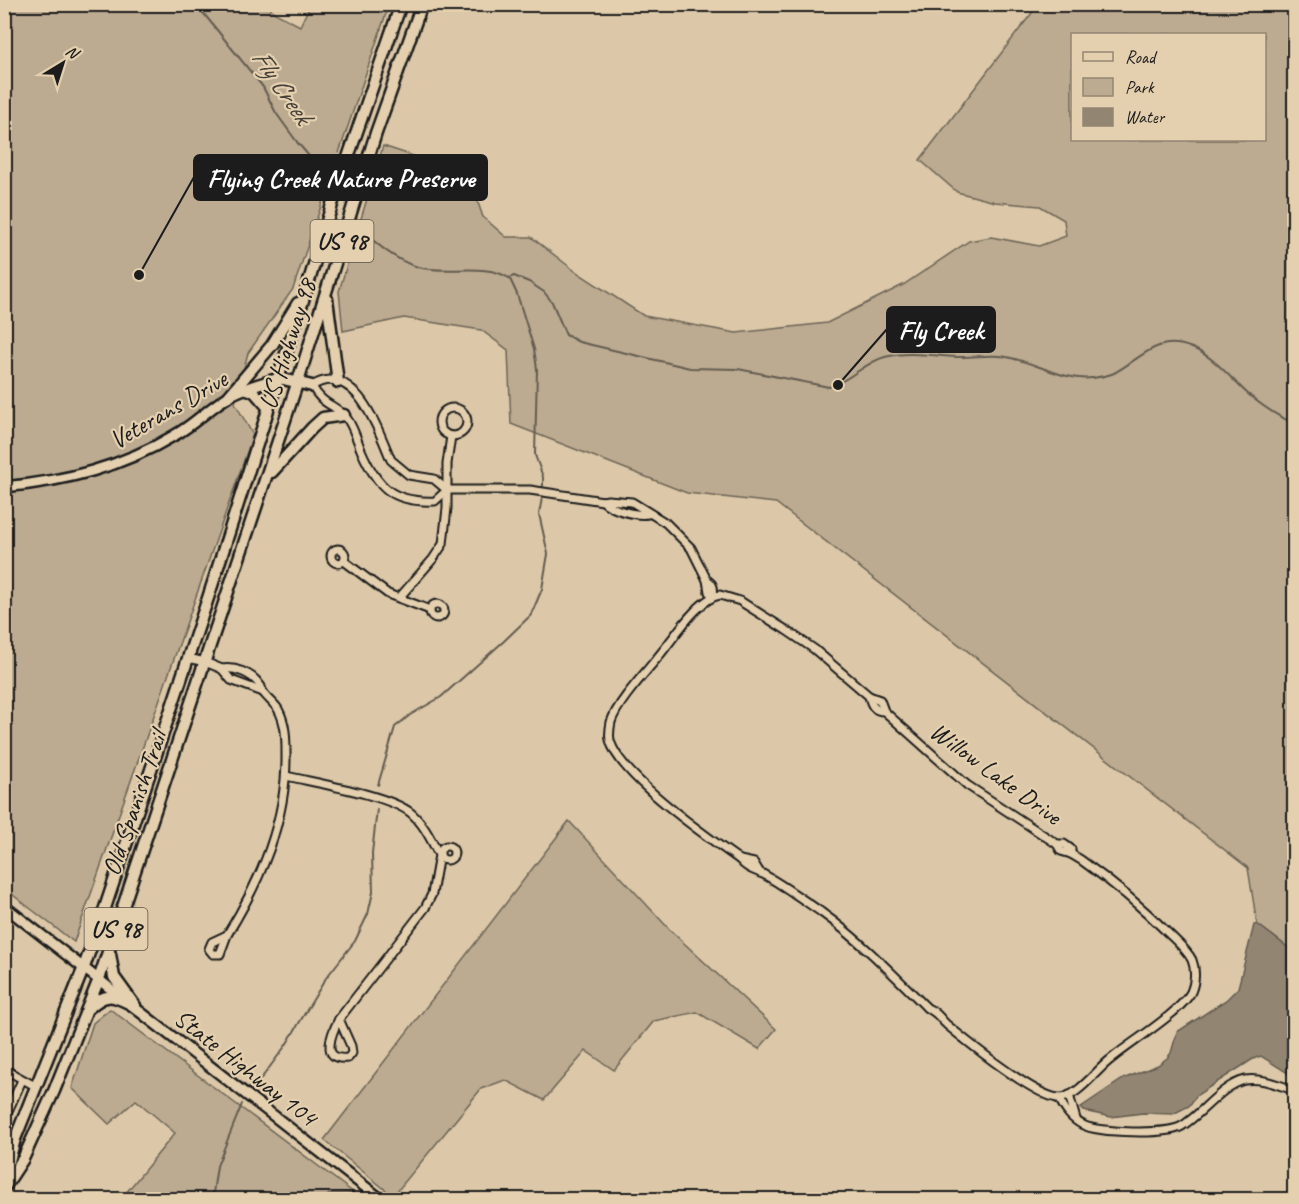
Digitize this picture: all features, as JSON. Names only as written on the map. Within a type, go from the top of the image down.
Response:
[{"type":"main road","name":"US Highway 98","points":[[205,662],[327,293],[376,133],[422,4]]},
{"type":"main road","name":"US Highway 98","points":[[188,658],[279,378],[337,187],[400,8]]},
{"type":"main road","points":[[400,8],[416,18]]},
{"type":"main road","points":[[229,396],[272,345],[306,291]]},
{"type":"main road","points":[[327,293],[339,382]]},
{"type":"main road","points":[[279,378],[312,386]]},
{"type":"main road","points":[[266,480],[323,418],[344,415]]},
{"type":"main road","name":"Old Spanish Trail","points":[[4,1179],[15,1139],[84,967],[188,658]]},
{"type":"main road","name":"Old Spanish Trail","points":[[4,1188],[23,1159],[54,1091],[99,979],[205,662]]},
{"type":"main road","points":[[110,950],[114,977],[135,1006]]},
{"type":"main road","points":[[87,1010],[100,998],[111,995],[135,1006]]},
{"type":"street","name":"Veterans Drive","points":[[4,487],[71,478],[108,468],[142,454],[176,435],[229,396],[279,378]]},
{"type":"street","points":[[447,490],[435,501],[423,502],[401,497],[383,487],[374,478],[349,422],[344,415],[320,399],[312,386],[324,380],[339,382],[349,388],[364,403],[397,466],[409,475],[434,479],[447,490],[531,490],[603,501],[632,502],[648,514],[666,523],[690,548],[707,580],[711,582],[714,589],[713,596],[695,612],[621,704],[610,724],[610,740],[616,753],[654,794],[679,816],[740,860],[754,863],[760,873],[847,931],[927,1008],[938,1012],[944,1022],[1009,1071],[1045,1094],[1059,1098],[1065,1110],[1077,1122],[1098,1130],[1170,1131],[1184,1125],[1238,1082],[1253,1079],[1294,1090]]},
{"type":"street","name":"Veterans Drive","points":[[246,389],[254,392],[268,408]]},
{"type":"street","points":[[451,408],[463,413],[466,422],[466,426],[460,433],[452,436],[443,432],[439,420],[443,411],[451,408]]},
{"type":"street","points":[[399,598],[441,549],[446,531],[447,464],[452,436]]},
{"type":"street","points":[[344,561],[388,594],[430,610]]},
{"type":"street","name":"Willow Lake Drive","points":[[713,596],[727,596],[740,601],[814,649],[869,696],[880,700],[884,711],[967,784],[1057,844],[1061,851],[1071,854],[1108,879],[1184,949],[1192,961],[1195,976],[1191,991],[1182,1004],[1109,1060],[1074,1093],[1059,1098]]},
{"type":"street","points":[[188,658],[222,669],[233,668],[260,684],[263,692],[278,710],[285,731],[286,776],[282,806],[267,858],[248,901],[227,935]]},
{"type":"street","points":[[222,669],[231,680],[263,692]]},
{"type":"street","points":[[286,776],[390,801],[408,811],[418,820],[440,855],[432,894],[425,908],[339,1018],[330,1042],[330,1050],[340,1059],[348,1058],[352,1053],[339,1018]]},
{"type":"street","name":"State Highway 104","points":[[4,906],[382,1200]]},
{"type":"street","points":[[4,1069],[37,1087]]},
{"type":"street","points":[[4,1120],[22,1080]]},
{"type":"street","points":[[1069,1095],[1077,1122]]},
{"type":"green space","points":[[4,5],[267,5],[275,13],[300,26],[310,5],[389,5],[293,289],[248,353],[235,403],[253,435],[74,942],[5,889]]},
{"type":"green space","points":[[1038,5],[1294,5],[1294,952],[1257,924],[1248,868],[776,503],[687,493],[511,424],[508,350],[481,330],[404,318],[343,331],[339,291],[383,146],[468,174],[483,217],[506,237],[531,237],[575,271],[644,316],[736,333],[827,323],[903,285],[969,241],[991,237],[1039,246],[1066,236],[1064,220],[1040,206],[995,202],[957,192],[920,160]]},
{"type":"green space","points":[[569,821],[671,931],[776,1029],[759,1049],[697,1012],[654,1021],[614,1070],[586,1051],[544,1100],[505,1080],[481,1089],[392,1195],[324,1140]]},
{"type":"green space","points":[[110,1009],[354,1193],[329,1194],[324,1200],[274,1199],[264,1192],[258,1199],[121,1199],[175,1133],[136,1100],[109,1124],[72,1088],[93,1023]]},
{"type":"water","points":[[1257,924],[1294,952],[1294,1077],[1261,1056],[1197,1095],[1189,1106],[1173,1114],[1143,1113],[1111,1117],[1084,1111],[1081,1108],[1084,1105],[1123,1079],[1158,1065],[1167,1058],[1171,1053],[1177,1032],[1226,1000],[1238,988],[1254,925]]},
{"type":"waterway","name":"Fly Creek","points":[[196,4],[263,87],[276,113],[320,169],[323,186],[328,194]]},
{"type":"waterway","name":"Fly Creek","points":[[361,229],[387,252],[418,267],[489,271],[509,278],[514,276],[529,282],[544,292],[552,302],[566,335],[579,342],[690,368],[738,369],[829,387],[878,359],[914,354],[1010,358],[1069,377],[1092,378],[1114,373],[1159,346],[1180,344],[1208,357],[1253,398],[1294,423]]},
{"type":"waterway","points":[[510,279],[534,349],[537,369],[535,455],[543,477],[543,486]]},
{"type":"waterway","points":[[378,785],[395,727],[410,715],[441,697],[531,615],[542,589],[548,554],[539,514],[542,498]]},
{"type":"waterway","points":[[255,1087],[286,1045],[326,978],[355,941],[368,914],[373,892],[372,853],[377,809]]},
{"type":"waterway","points":[[212,1200],[217,1166],[242,1104]]},
{"type":"place","name":"Flying Creek Nature Preserve","points":[[139,275]]},
{"type":"place","name":"Fly Creek","points":[[838,385]]}]
